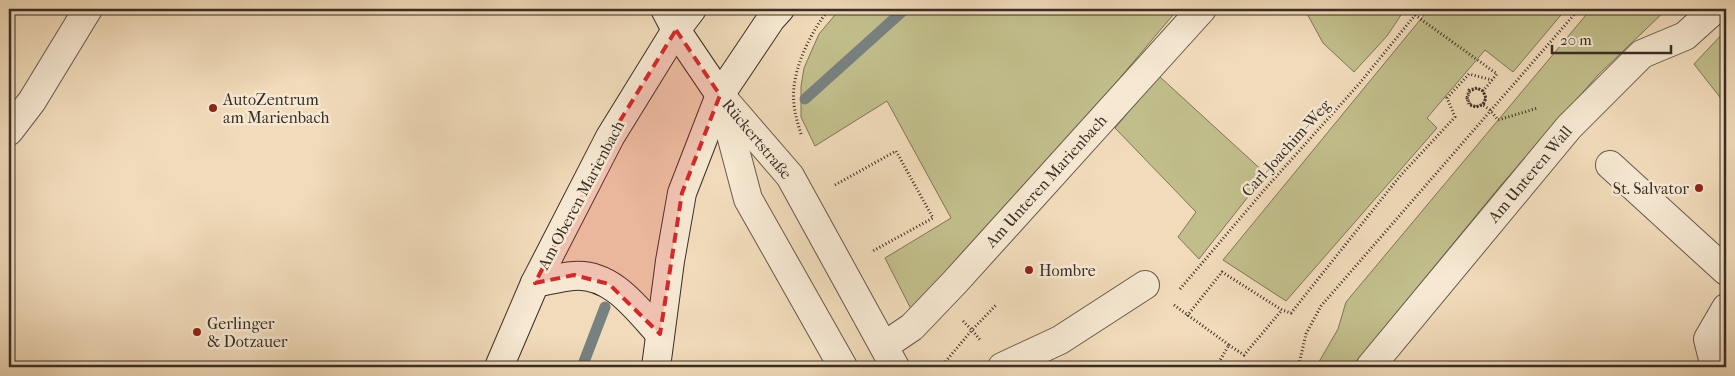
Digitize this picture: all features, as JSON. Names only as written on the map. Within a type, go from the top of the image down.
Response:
[{"type":"street","points":[[9,131],[32,100],[88,9]]},
{"type":"street","points":[[656,367],[670,261],[682,193],[720,94],[771,19],[780,9]]},
{"type":"street","name":"Am Unteren Marienbach","points":[[889,357],[912,327],[1202,9]]},
{"type":"street","name":"Am Unteren Wall","points":[[1370,367],[1569,127],[1642,54],[1685,36],[1714,9]]},
{"type":"street","points":[[678,16],[720,94]]},
{"type":"street","name":"Am Oberen Marienbach","points":[[499,367],[535,283],[610,137],[678,16]]},
{"type":"street","name":"Rückertstraße","points":[[720,94],[790,176],[889,357]]},
{"type":"street","name":"Rückertstraße","points":[[720,94],[748,199],[843,367]]},
{"type":"street","points":[[1610,166],[1726,271]]},
{"type":"street","points":[[535,283],[574,275],[592,278],[609,284],[630,301],[660,334]]},
{"type":"street","points":[[1002,367],[1060,340],[1145,285]]},
{"type":"street","points":[[1715,367],[1708,340],[1726,308]]},
{"type":"path","points":[[803,139],[796,120],[793,102],[795,81],[811,38],[829,9]]},
{"type":"path","name":"Carl-Joachim-Weg","points":[[1170,301],[1266,188],[1359,84],[1420,9]]},
{"type":"path","points":[[1296,367],[1300,364],[1306,334],[1321,306],[1578,9]]},
{"type":"path","points":[[1414,15],[1497,74],[1483,91]]},
{"type":"path","points":[[1187,316],[1222,272],[1282,310],[1291,313],[1400,176],[1454,117],[1446,98],[1469,74],[1492,80]]},
{"type":"path","points":[[1477,88],[1483,91],[1486,98],[1483,105],[1476,107],[1470,104],[1467,98],[1469,91],[1477,88]]},
{"type":"path","points":[[1467,98],[1470,91],[1477,88],[1483,91]]},
{"type":"path","points":[[1476,107],[1483,104],[1486,98]]},
{"type":"path","points":[[1483,105],[1498,120],[1537,108],[1544,112]]},
{"type":"path","points":[[830,188],[896,151],[933,218],[869,253]]},
{"type":"path","points":[[1145,285],[1244,355],[1282,310]]},
{"type":"path","points":[[1216,367],[1229,345]]},
{"type":"highlighted area","points":[[676,30],[720,95],[682,193],[660,334],[609,284],[574,275],[535,283],[610,137]]},
{"type":"shaded area","points":[[840,9],[1178,9],[1050,161],[911,309],[885,258],[951,218],[887,101],[815,146],[801,117],[801,86],[804,68],[819,34]]},
{"type":"shaded area","points":[[1306,9],[1405,9],[1387,36],[1354,72],[1323,43]]},
{"type":"shaded area","points":[[1429,9],[1566,9],[1513,72],[1485,50],[1427,118],[1437,128],[1286,301],[1223,260]]},
{"type":"shaded area","points":[[1591,9],[1667,9],[1598,75],[1501,185],[1352,367],[1316,367],[1338,329],[1346,302]]},
{"type":"shaded area","points":[[1726,30],[1726,105],[1694,64]]},
{"type":"shaded area","points":[[1159,76],[1266,174],[1199,259],[1178,237],[1196,212],[1115,128]]},
{"type":"waterway","points":[[805,99],[905,9]]},
{"type":"waterway","points":[[582,367],[605,307]]},
{"type":"place","name":"AutoZentrum am Marienbach","points":[[213,108]]},
{"type":"place","name":"St. Salvator","points":[[1699,188]]},
{"type":"place","name":"Hombre","points":[[1029,270]]},
{"type":"place","name":"Gerlinger & Dotzauer","points":[[197,332]]}]
